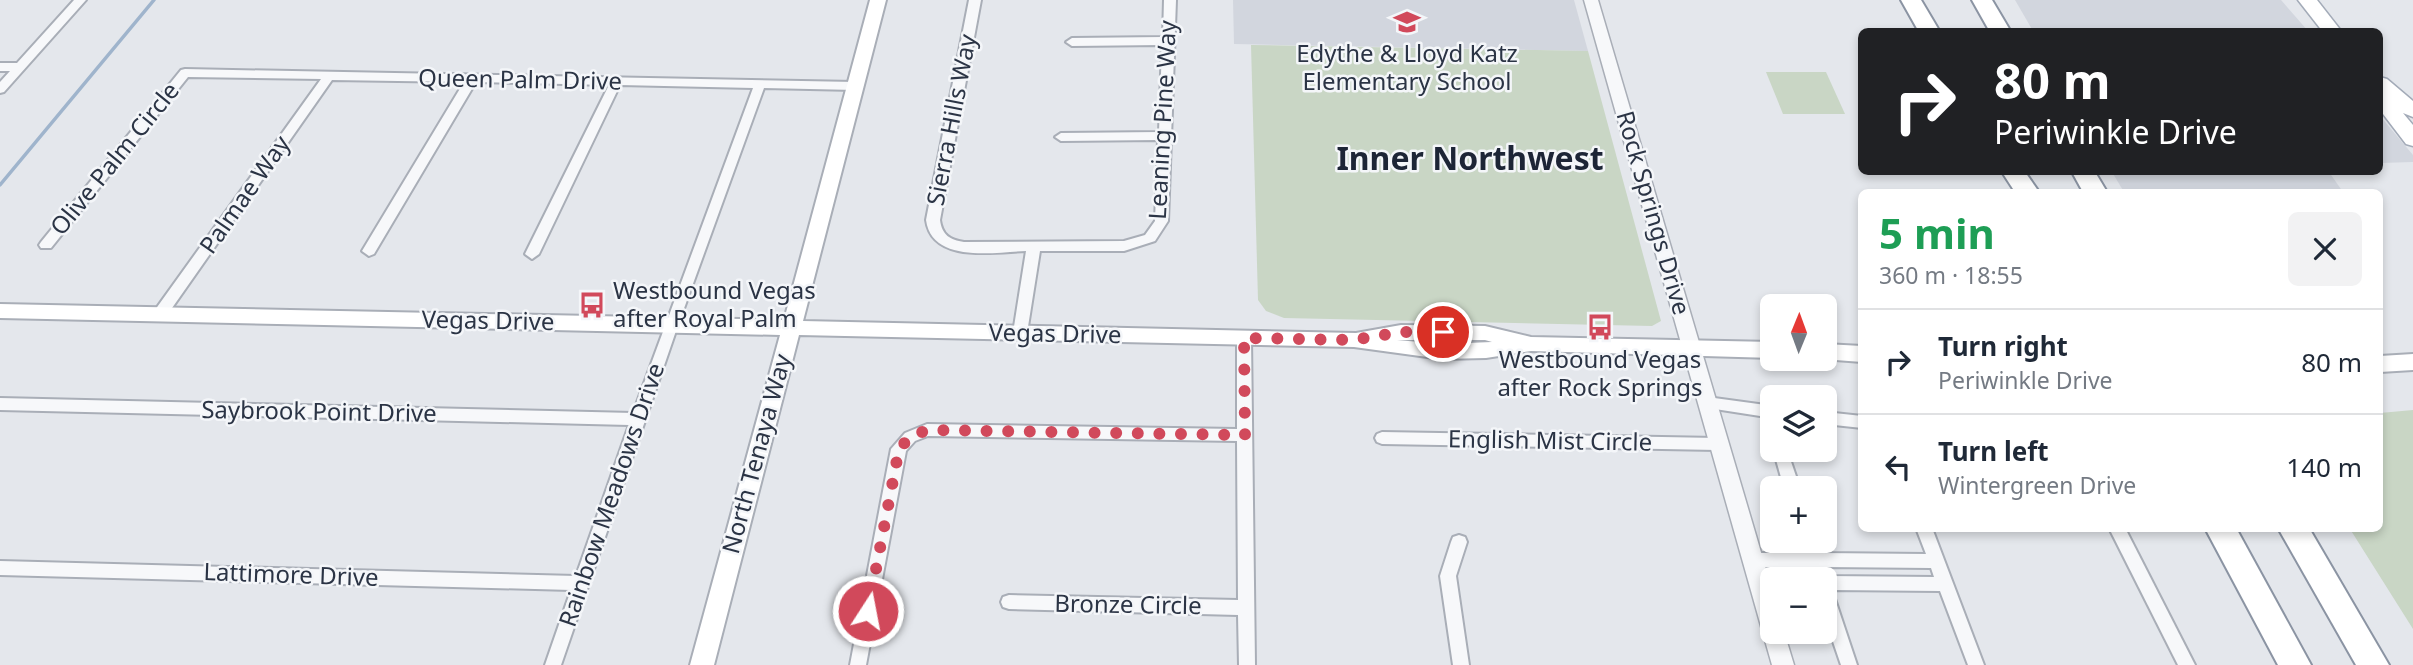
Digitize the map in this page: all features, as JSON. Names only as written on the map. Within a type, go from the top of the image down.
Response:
[{"type":"highway","points":[[1912,0],[1928,28]]},
{"type":"highway","points":[[1928,0],[1944,28]]},
{"type":"highway","points":[[1982,0],[1998,28]]},
{"type":"highway","points":[[2222,532],[2295,665]]},
{"type":"highway","points":[[2294,532],[2373,665]]},
{"type":"main road","name":"North Tenaya Way","points":[[702,665],[878,0]]},
{"type":"main road","points":[[2307,0],[2330,28]]},
{"type":"main road","points":[[2383,85],[2413,110]]},
{"type":"main road","points":[[2383,101],[2413,139]]},
{"type":"main road","name":"Vegas Drive","points":[[0,311],[1354,340],[1402,350],[1476,352],[1531,344],[1760,350]]},
{"type":"main road","points":[[1838,353],[1858,354]]},
{"type":"main road","points":[[2383,364],[2413,362]]},
{"type":"street","points":[[0,89],[80,0]]},
{"type":"street","name":"Sierra Hills Way","points":[[975,0],[933,230],[939,239],[964,247],[1034,246]]},
{"type":"street","name":"Leaning Pine Way","points":[[1034,246],[1124,246],[1150,238],[1161,221],[1170,0]]},
{"type":"street","name":"Rock Springs Drive","points":[[1591,0],[1717,444],[1752,560],[1760,573]]},
{"type":"street","points":[[1072,42],[1168,41]]},
{"type":"street","points":[[0,67],[20,67]]},
{"type":"street","name":"Queen Palm Drive","points":[[185,73],[855,86]]},
{"type":"street","name":"Olive Palm Circle","points":[[46,245],[185,73]]},
{"type":"street","name":"Palmae Way","points":[[160,314],[329,76]]},
{"type":"street","points":[[369,251],[472,79]]},
{"type":"street","points":[[532,254],[616,82]]},
{"type":"street","name":"Rainbow Meadows Drive","points":[[553,665],[671,325],[760,84]]},
{"type":"street","points":[[1061,136],[1164,136]]},
{"type":"street","points":[[1020,333],[1034,246]]},
{"type":"street","points":[[1244,338],[1247,665]]},
{"type":"street","points":[[1707,403],[1760,410]]},
{"type":"street","name":"Saybrook Point Drive","points":[[0,404],[638,419]]},
{"type":"street","points":[[1837,419],[1858,422]]},
{"type":"street","points":[[858,665],[899,449],[910,437],[927,430],[1245,435]]},
{"type":"street","name":"English Mist Circle","points":[[1382,438],[1717,444]]},
{"type":"street","points":[[1925,532],[1976,665]]},
{"type":"street","points":[[2120,532],[2187,665]]},
{"type":"street","points":[[1460,542],[1448,576],[1461,665]]},
{"type":"street","points":[[1813,553],[1817,567]]},
{"type":"street","points":[[1752,560],[1936,561]]},
{"type":"street","name":"Lattimore Drive","points":[[0,568],[582,583]]},
{"type":"street","points":[[1837,583],[1945,584]]},
{"type":"street","name":"Bronze Circle","points":[[1009,602],[1246,608]]},
{"type":"street","points":[[1837,628],[1849,665]]},
{"type":"street","name":"Rock Springs Drive","points":[[1777,644],[1783,665]]},
{"type":"shaded area","name":"Edythe & Lloyd Katz Elementary School","points":[[1233,0],[1574,0],[1588,51],[1234,44]]},
{"type":"shaded area","points":[[2015,0],[2281,0],[2305,28],[2031,28]]},
{"type":"shaded area","points":[[2383,120],[2413,155],[2413,162],[2383,163]]},
{"type":"shaded area","points":[[2114,175],[2331,175],[2341,189],[2122,189]]},
{"type":"green space","points":[[1251,45],[1588,51],[1661,321],[1652,326],[1284,318],[1266,311],[1258,300]]},
{"type":"green space","points":[[1766,72],[1826,72],[1845,114],[1783,114]]},
{"type":"green space","points":[[2413,410],[2413,629],[2352,532],[2383,532],[2383,413]]},
{"type":"waterway","points":[[0,185],[154,0]]},
{"type":"place","name":"Edythe & Lloyd Katz Elementary School","points":[[1407,22]]},
{"type":"place","name":"Westbound Vegas after Royal Palm","points":[[592,305]]},
{"type":"place","name":"Westbound Vegas after Rock Springs","points":[[1600,327]]},
{"type":"district","name":"Inner Northwest","points":[[1470,159]]},
{"type":"route","points":[[868,611],[899,449],[910,437],[927,430],[1245,435],[1244,338],[1354,340],[1401,332],[1443,332]]}]
